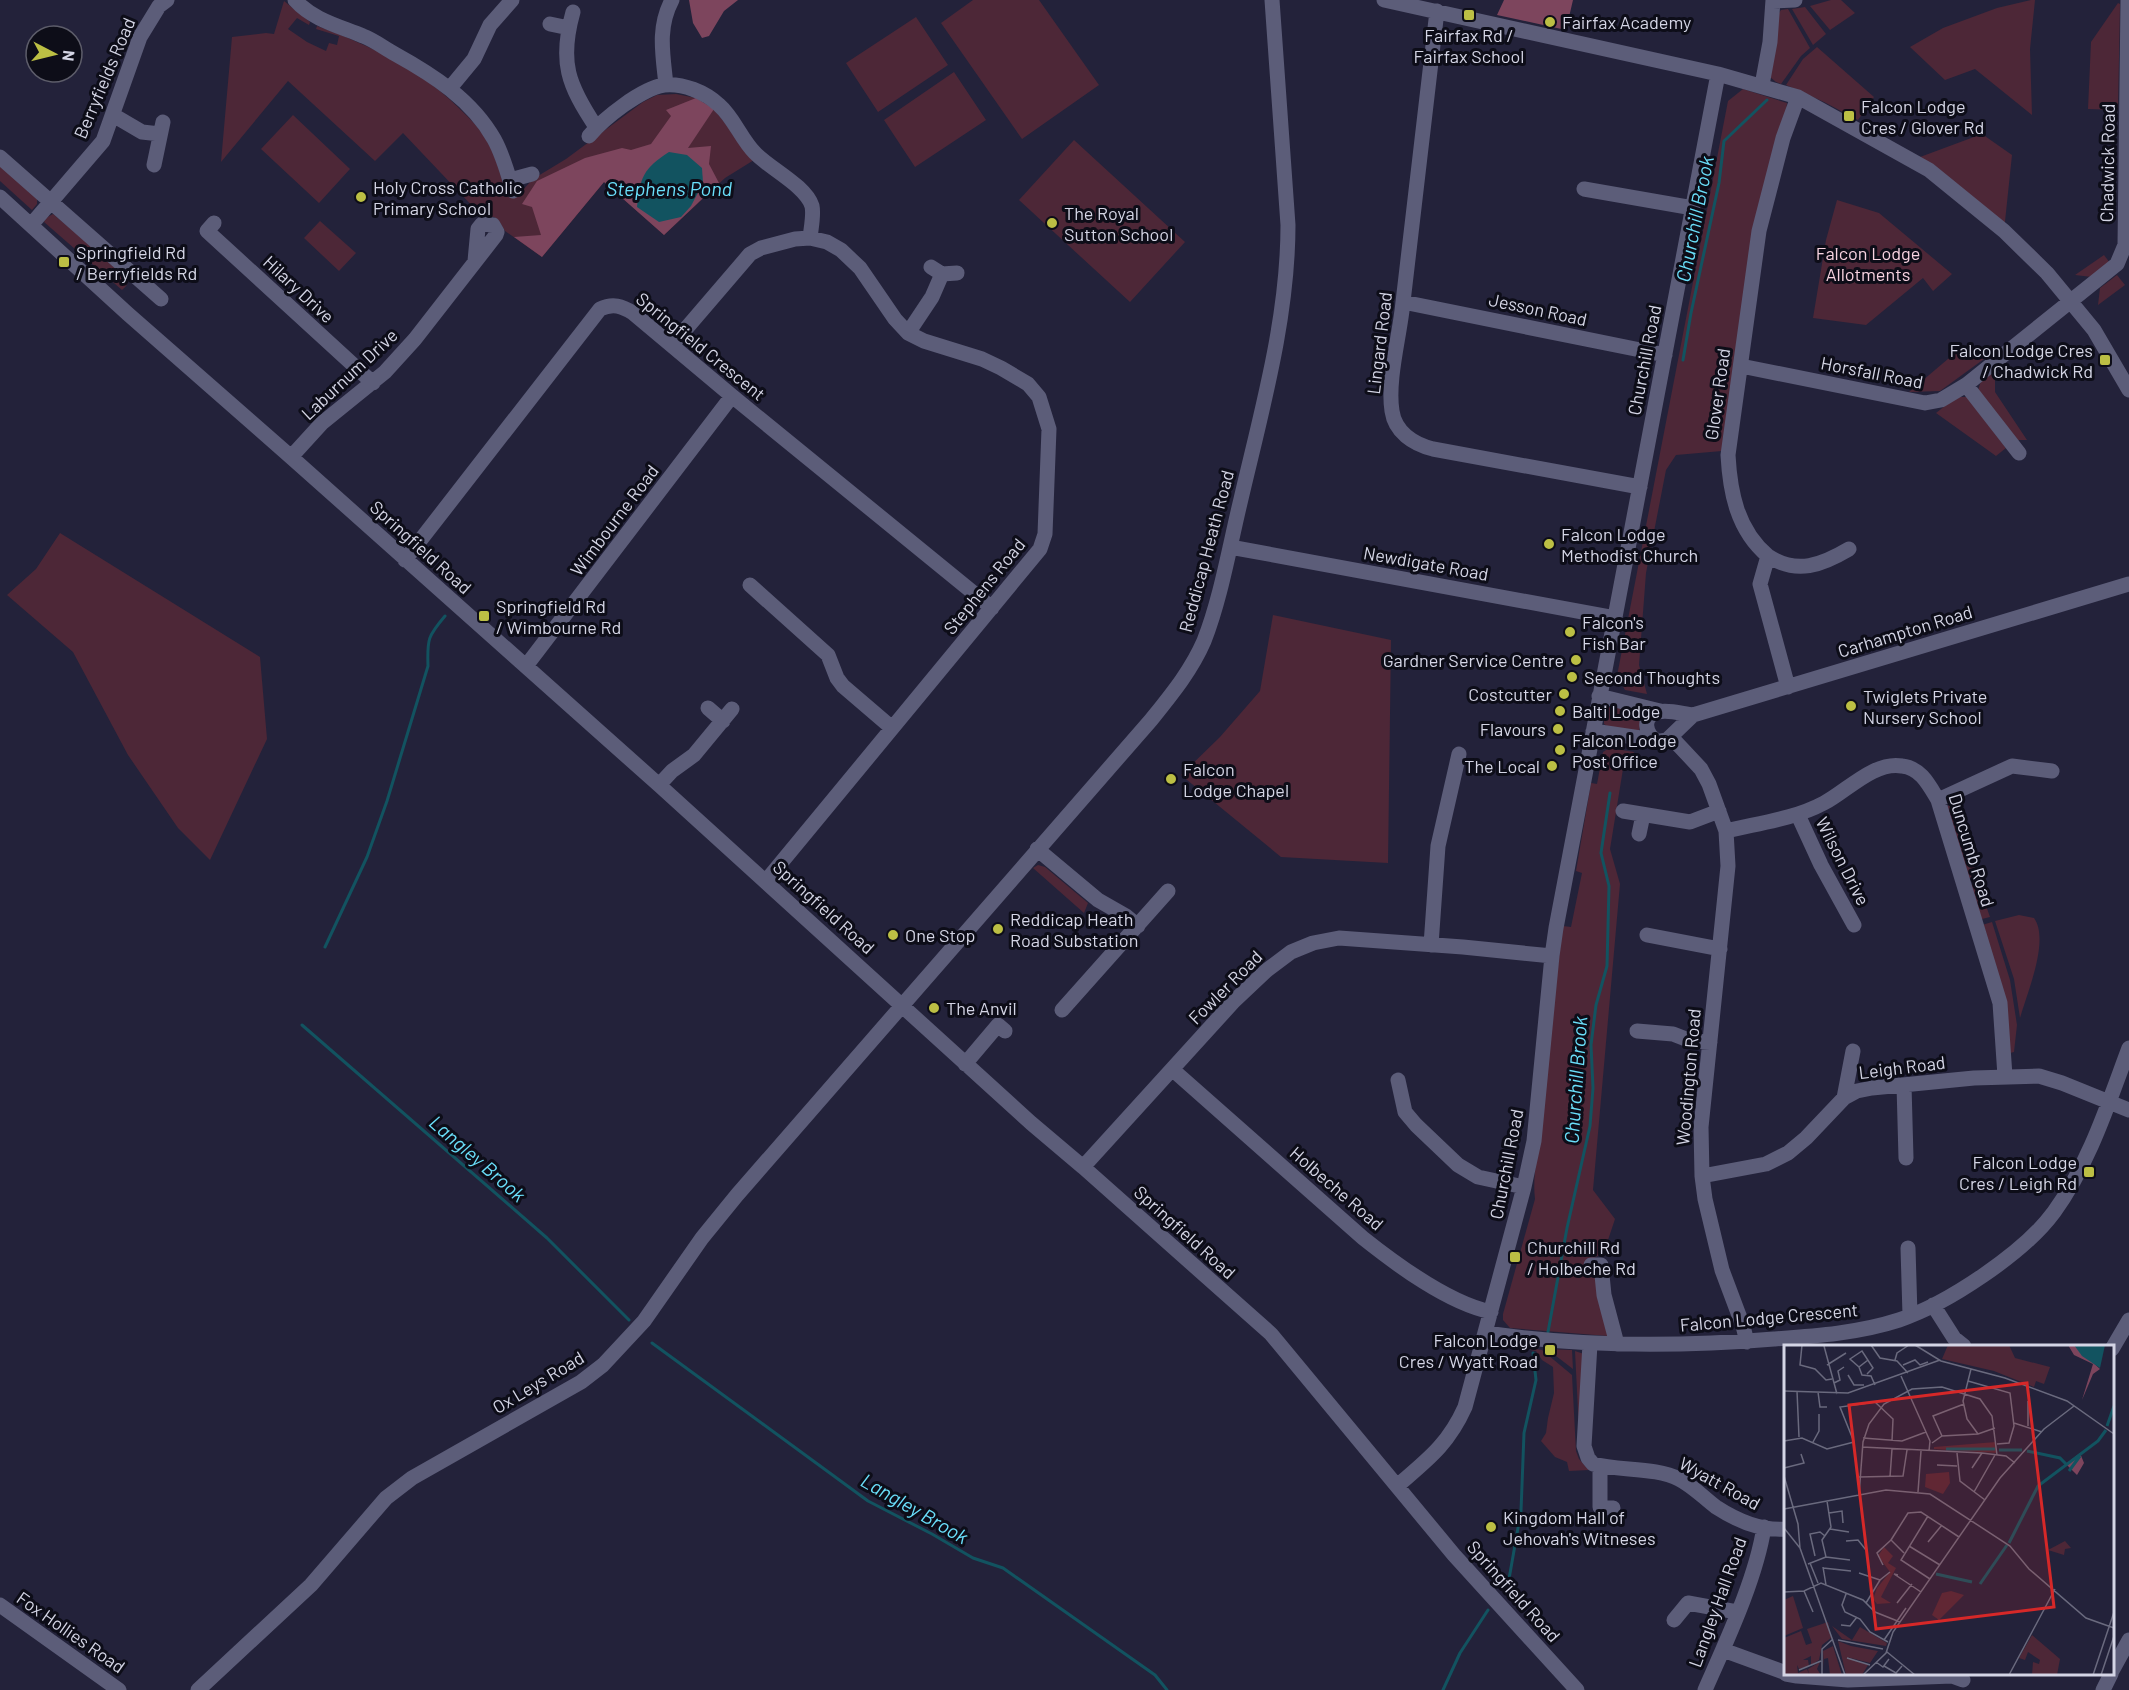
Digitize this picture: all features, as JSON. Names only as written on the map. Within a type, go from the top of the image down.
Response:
[{"type":"street","name":"Berryfields Road","points":[[31,225],[98,148],[113,115],[140,37],[159,6],[167,0]]},
{"type":"street","points":[[295,0],[313,16],[366,37],[450,88],[477,116],[494,139],[511,186],[532,174]]},
{"type":"street","points":[[450,88],[474,59],[490,25],[512,0]]},
{"type":"street","points":[[666,85],[661,38],[664,17],[672,0]]},
{"type":"street","name":"Reddicap Heath Road","points":[[901,1005],[1151,720],[1184,677],[1205,639],[1230,547],[1269,380],[1281,312],[1288,253],[1272,0]]},
{"type":"street","points":[[1384,0],[1718,74],[1798,97],[1929,170],[2004,231],[2047,273],[2094,330],[2129,390]]},
{"type":"street","points":[[1762,86],[1770,42],[1773,1],[1795,0]]},
{"type":"street","name":"Chadwick Road","points":[[2071,302],[2117,264],[2125,245],[2128,0]]},
{"type":"street","name":"Lingard Road","points":[[1437,11],[1391,399],[1392,413],[1397,426],[1408,438],[1421,446],[1640,487]]},
{"type":"street","points":[[573,12],[567,48],[570,78],[592,131],[632,100],[654,88],[666,85],[695,90],[708,96],[721,106],[754,152],[806,195],[812,206],[813,215],[810,238]]},
{"type":"street","points":[[550,24],[569,28]]},
{"type":"street","name":"Churchill Road","points":[[1397,1486],[1441,1447],[1458,1423],[1465,1407],[1524,1187],[1534,1141],[1551,956],[1718,74]]},
{"type":"street","name":"Glover Road","points":[[1768,556],[1756,546],[1735,504],[1729,485],[1728,454],[1759,231],[1783,138],[1798,97]]},
{"type":"street","points":[[113,115],[142,132],[161,128],[154,165]]},
{"type":"street","points":[[0,157],[51,201],[134,285],[161,299]]},
{"type":"street","points":[[1584,189],[1693,208]]},
{"type":"street","name":"Springfield Road","points":[[0,197],[128,314],[766,881],[965,1064],[1271,1334],[1454,1555],[1577,1690]]},
{"type":"street","name":"Hilary Drive","points":[[214,223],[207,231],[373,383]]},
{"type":"street","name":"Stephens Road","points":[[672,345],[750,254],[782,242],[810,238],[827,242],[842,250],[860,268],[894,319],[908,333],[931,344],[982,359],[1028,384],[1039,397],[1049,429],[1045,534],[1040,549],[766,881]]},
{"type":"street","name":"Laburnum Drive","points":[[291,457],[322,423],[373,383],[415,339],[475,261]]},
{"type":"street","points":[[908,333],[932,297],[943,271]]},
{"type":"street","name":"Jesson Road","points":[[1403,302],[1665,355]]},
{"type":"street","name":"Horsfall Road","points":[[1741,366],[1925,403],[1941,399],[1966,385],[2071,302]]},
{"type":"street","name":"Springfield Crescent","points":[[405,560],[600,309],[607,306],[622,307],[633,312],[732,396],[992,608]]},
{"type":"street","points":[[1966,385],[2019,453]]},
{"type":"street","name":"Wimbourne Road","points":[[526,666],[732,396]]},
{"type":"street","name":"Newdigate Road","points":[[1230,547],[1615,618]]},
{"type":"street","points":[[1788,687],[1760,584],[1768,556],[1777,562],[1807,567],[1830,560],[1849,549]]},
{"type":"street","name":"Carhampton Road","points":[[1668,737],[1693,716],[2129,584]]},
{"type":"street","points":[[759,588],[828,655],[837,678],[843,686],[892,728]]},
{"type":"street","name":"Carhampton Road","points":[[1599,696],[1664,712],[1693,716]]},
{"type":"street","points":[[659,785],[672,771],[694,755],[728,715],[708,708]]},
{"type":"street","points":[[1623,811],[1690,822],[1719,811],[1701,769],[1668,737],[1649,735],[1646,726],[1650,716],[1664,712],[1676,722],[1668,737]]},
{"type":"street","points":[[1593,731],[1668,737]]},
{"type":"street","points":[[1431,945],[1438,846],[1459,754]]},
{"type":"street","name":"Duncumb Road","points":[[1726,831],[1798,814],[1844,792],[1874,771],[1890,766],[1902,765],[1914,769],[1925,778],[1938,800],[2000,1003],[2005,1076]]},
{"type":"street","points":[[1938,800],[2012,766],[2052,771]]},
{"type":"street","name":"Woodington Road","points":[[1719,811],[1726,831],[1728,866],[1701,1127],[1702,1176],[1705,1199],[1722,1270],[1747,1342]]},
{"type":"street","name":"Wilson Drive","points":[[1798,814],[1821,865],[1854,925]]},
{"type":"street","points":[[1639,834],[1643,815]]},
{"type":"street","points":[[1037,849],[1098,900],[1126,916],[1138,926]]},
{"type":"street","points":[[1062,1010],[1168,891]]},
{"type":"street","points":[[1647,936],[1665,947],[1720,949]]},
{"type":"street","name":"Fowler Road","points":[[1083,1167],[1234,1001],[1267,970],[1291,952],[1313,943],[1339,938],[1551,956]]},
{"type":"street","name":"Ox Leys Road","points":[[198,1690],[311,1585],[386,1498],[441,1460],[581,1382],[603,1365],[644,1321],[723,1212],[901,1005]]},
{"type":"street","points":[[965,1064],[998,1026],[1005,1031]]},
{"type":"street","points":[[1637,1031],[1673,1034],[1691,1041],[1710,1042]]},
{"type":"street","name":"Falcon Lodge Crescent","points":[[1486,1333],[1590,1344],[1680,1346],[1820,1341],[1910,1316],[1979,1278],[2010,1256],[2034,1235],[2053,1213],[2087,1156],[2129,1048]]},
{"type":"street","points":[[1844,1098],[1853,1052]]},
{"type":"street","name":"Holbeche Road","points":[[1173,1070],[1390,1260],[1446,1294],[1470,1306],[1491,1312]]},
{"type":"street","name":"Leigh Road","points":[[1702,1176],[1766,1164],[1788,1153],[1806,1138],[1844,1098],[1857,1090],[2005,1076],[2044,1077],[2129,1110]]},
{"type":"street","points":[[1398,1080],[1405,1112],[1458,1165],[1478,1177],[1524,1187]]},
{"type":"street","points":[[1904,1085],[1906,1158]]},
{"type":"street","points":[[1908,1248],[1910,1316]]},
{"type":"street","points":[[1591,1265],[1600,1265],[1604,1295],[1617,1344]]},
{"type":"street","points":[[1933,1305],[1954,1338],[1962,1345]]},
{"type":"street","points":[[2114,1346],[2129,1320]]},
{"type":"street","points":[[1590,1344],[1584,1446],[1588,1458],[1593,1464],[1600,1466],[1600,1508],[1613,1508]]},
{"type":"street","name":"Wyatt Road","points":[[1600,1466],[1662,1474],[1679,1479],[1717,1507],[1742,1521],[1764,1527],[1784,1529]]},
{"type":"street","name":"Langley Hall Road","points":[[1705,1690],[1723,1650],[1761,1548],[1764,1527]]},
{"type":"street","points":[[1674,1620],[1688,1603],[1737,1612]]},
{"type":"street","name":"Fox Hollies Road","points":[[0,1605],[119,1690]]},
{"type":"street","points":[[2114,1668],[2129,1640]]},
{"type":"street","points":[[1723,1650],[1784,1672]]},
{"type":"street","points":[[1793,1675],[1848,1680],[1952,1676],[1963,1680]]},
{"type":"street","points":[[2103,1690],[2110,1675]]},
{"type":"green space","points":[[973,0],[1039,0],[1099,85],[1022,139],[941,23]]},
{"type":"green space","points":[[1831,0],[1841,0],[1855,13],[1830,30],[1810,6]]},
{"type":"green space","points":[[2035,0],[2030,49],[2032,115],[1975,69],[1945,80],[1910,47],[1943,28],[1997,8]]},
{"type":"green space","points":[[284,1],[310,22],[309,25],[297,18],[288,29],[307,42],[326,51],[329,43],[337,45],[339,36],[316,29],[317,26],[337,34],[396,61],[449,99],[486,139],[507,194],[518,195],[533,179],[566,159],[643,102],[657,95],[676,94],[696,98],[714,109],[754,160],[725,178],[664,235],[604,182],[542,257],[505,231],[494,217],[480,217],[477,211],[403,133],[375,161],[288,81],[221,162],[232,37],[274,34]]},
{"type":"green space","points":[[2118,3],[2120,4],[2118,110],[2088,109],[2091,42]]},
{"type":"green space","points":[[1805,7],[1826,34],[1813,45],[1792,9]]},
{"type":"green space","points":[[1788,9],[1810,48],[1801,56],[1781,84],[1770,77],[1779,13],[1781,10]]},
{"type":"green space","points":[[916,17],[948,65],[878,112],[846,63]]},
{"type":"green space","points":[[1817,47],[1874,97],[1858,120],[1786,85],[1803,59]]},
{"type":"green space","points":[[954,72],[986,120],[915,167],[884,120]]},
{"type":"green space","points":[[1743,89],[1787,103],[1786,112],[1722,451],[1676,455],[1666,470],[1646,573],[1639,665],[1647,694],[1625,690],[1617,676],[1728,101]]},
{"type":"green space","points":[[293,115],[350,169],[319,203],[261,149]]},
{"type":"green space","points":[[1982,134],[2012,155],[2004,231],[1912,160]]},
{"type":"green space","points":[[1074,140],[1185,242],[1130,302],[1019,200]]},
{"type":"green space","points":[[0,161],[37,195],[37,204],[32,210],[0,181]]},
{"type":"green space","name":"Falcon Lodge Allotments","points":[[1837,200],[1879,213],[1952,274],[1933,291],[1923,278],[1866,325],[1813,318],[1826,240]]},
{"type":"green space","points":[[53,214],[128,277],[128,283],[124,289],[122,290],[44,222]]},
{"type":"green space","points":[[320,221],[356,253],[339,271],[304,238]]},
{"type":"green space","points":[[2104,255],[2110,263],[2092,277],[2075,275]]},
{"type":"green space","points":[[2117,275],[2125,285],[2098,305],[2100,288]]},
{"type":"green space","points":[[1955,353],[1984,359],[1940,391],[1909,392]]},
{"type":"green space","points":[[1995,369],[1995,392],[2027,440],[2017,440],[1978,390],[1981,381]]},
{"type":"green space","points":[[1956,397],[1967,397],[2006,448],[1996,456],[1936,413]]},
{"type":"green space","points":[[60,533],[260,657],[267,739],[210,860],[178,828],[128,755],[73,652],[7,595],[36,569]]},
{"type":"green space","points":[[1273,615],[1391,640],[1388,863],[1281,857],[1181,775],[1220,737],[1260,691]]},
{"type":"green space","points":[[1614,705],[1640,710],[1642,714],[1639,731],[1610,728],[1604,724],[1604,712]]},
{"type":"green space","points":[[1614,745],[1616,749],[1634,752],[1633,763],[1623,769],[1610,849],[1620,884],[1593,1190],[1615,1219],[1604,1252],[1588,1262],[1587,1271],[1598,1275],[1608,1336],[1510,1328],[1503,1320],[1503,1314],[1535,1199],[1535,1171],[1563,926],[1571,927],[1582,873],[1576,871],[1591,783],[1597,784],[1603,752]]},
{"type":"green space","points":[[1949,805],[1957,807],[1977,876],[1967,879],[1945,809]]},
{"type":"green space","points":[[1038,865],[1045,867],[1088,903],[1084,913],[1033,868]]},
{"type":"green space","points":[[1978,883],[1990,917],[1978,920],[1968,886]]},
{"type":"green space","points":[[2019,915],[2034,918],[2040,939],[2036,967],[2020,1018],[2014,979],[1995,921]]},
{"type":"green space","points":[[1992,922],[2010,980],[2017,1025],[2014,1052],[2010,1053],[1982,925]]},
{"type":"green space","points":[[1530,1348],[1542,1350],[1572,1375],[1576,1451],[1579,1459],[1589,1470],[1569,1471],[1567,1462],[1555,1457],[1541,1441],[1546,1433],[1554,1393],[1553,1367]]},
{"type":"green space","points":[[1547,1349],[1572,1350],[1573,1369]]},
{"type":"green space","points":[[1575,1351],[1584,1354],[1579,1431]]},
{"type":"shaded area","points":[[689,0],[738,0],[724,11],[709,36],[702,38],[693,23]]},
{"type":"shaded area","name":"Fairfax Academy","points":[[1504,0],[1573,0],[1566,30],[1497,15]]},
{"type":"shaded area","points":[[696,98],[714,109],[688,148],[711,146],[709,164],[719,183],[664,235],[604,182],[542,257],[514,237],[541,235],[532,207],[522,204],[537,181],[585,158],[622,148],[631,150],[651,144],[671,116],[666,110]]},
{"type":"water","name":"Stephens Pond","points":[[669,152],[687,155],[702,168],[703,183],[691,206],[681,217],[659,222],[637,207],[638,197],[648,169]]},
{"type":"waterway","name":"Churchill Brook","points":[[1683,360],[1719,183],[1724,141],[1767,100]]},
{"type":"waterway","points":[[325,947],[367,857],[387,801],[428,666],[430,638],[445,616]]},
{"type":"waterway","name":"Churchill Brook","points":[[1548,1332],[1567,1228],[1590,1126],[1593,1088],[1591,1045],[1596,1005],[1607,966],[1609,886],[1601,853],[1610,793]]},
{"type":"waterway","name":"Langley Brook","points":[[302,1025],[547,1238],[629,1320]]},
{"type":"waterway","name":"Langley Brook","points":[[652,1343],[868,1501],[973,1558],[1003,1568],[1155,1675],[1167,1690]]},
{"type":"waterway","name":"Churchill Brook","points":[[1509,1579],[1521,1511],[1524,1433],[1536,1380],[1533,1353]]},
{"type":"waterway","name":"Churchill Brook","points":[[1443,1690],[1460,1653],[1488,1610]]},
{"type":"place","name":"Fairfax Rd / Fairfax School","points":[[1469,15]]},
{"type":"place","name":"Fairfax Academy","points":[[1550,22]]},
{"type":"place","name":"Falcon Lodge Cres / Glover Rd","points":[[1849,116]]},
{"type":"place","name":"Holy Cross Catholic Primary School","points":[[361,197]]},
{"type":"place","name":"The Royal Sutton School","points":[[1052,223]]},
{"type":"place","name":"Springfield Rd / Berryfields Rd","points":[[64,262]]},
{"type":"place","name":"Falcon Lodge Cres / Chadwick Rd","points":[[2105,360]]},
{"type":"place","name":"Falcon Lodge Methodist Church","points":[[1549,544]]},
{"type":"place","name":"Springfield Rd / Wimbourne Rd","points":[[484,616]]},
{"type":"place","name":"Falcon's Fish Bar","points":[[1570,632]]},
{"type":"place","name":"Gardner Service Centre","points":[[1576,660]]},
{"type":"place","name":"Second Thoughts","points":[[1572,677]]},
{"type":"place","name":"Costcutter","points":[[1564,694]]},
{"type":"place","name":"Twiglets Private Nursery School","points":[[1851,706]]},
{"type":"place","name":"Balti Lodge","points":[[1560,711]]},
{"type":"place","name":"Flavours","points":[[1558,729]]},
{"type":"place","name":"Falcon Lodge Post Office","points":[[1560,750]]},
{"type":"place","name":"The Local","points":[[1552,766]]},
{"type":"place","name":"Falcon Lodge Chapel","points":[[1171,779]]},
{"type":"place","name":"Reddicap Heath Road Substation","points":[[998,929]]},
{"type":"place","name":"One Stop","points":[[893,935]]},
{"type":"place","name":"The Anvil","points":[[934,1008]]},
{"type":"place","name":"Falcon Lodge Cres / Leigh Rd","points":[[2089,1172]]},
{"type":"place","name":"Churchill Rd / Holbeche Rd","points":[[1515,1257]]},
{"type":"place","name":"Falcon Lodge Cres / Wyatt Road","points":[[1550,1350]]},
{"type":"place","name":"Kingdom Hall of Jehovah's Witneses","points":[[1491,1527]]}]
